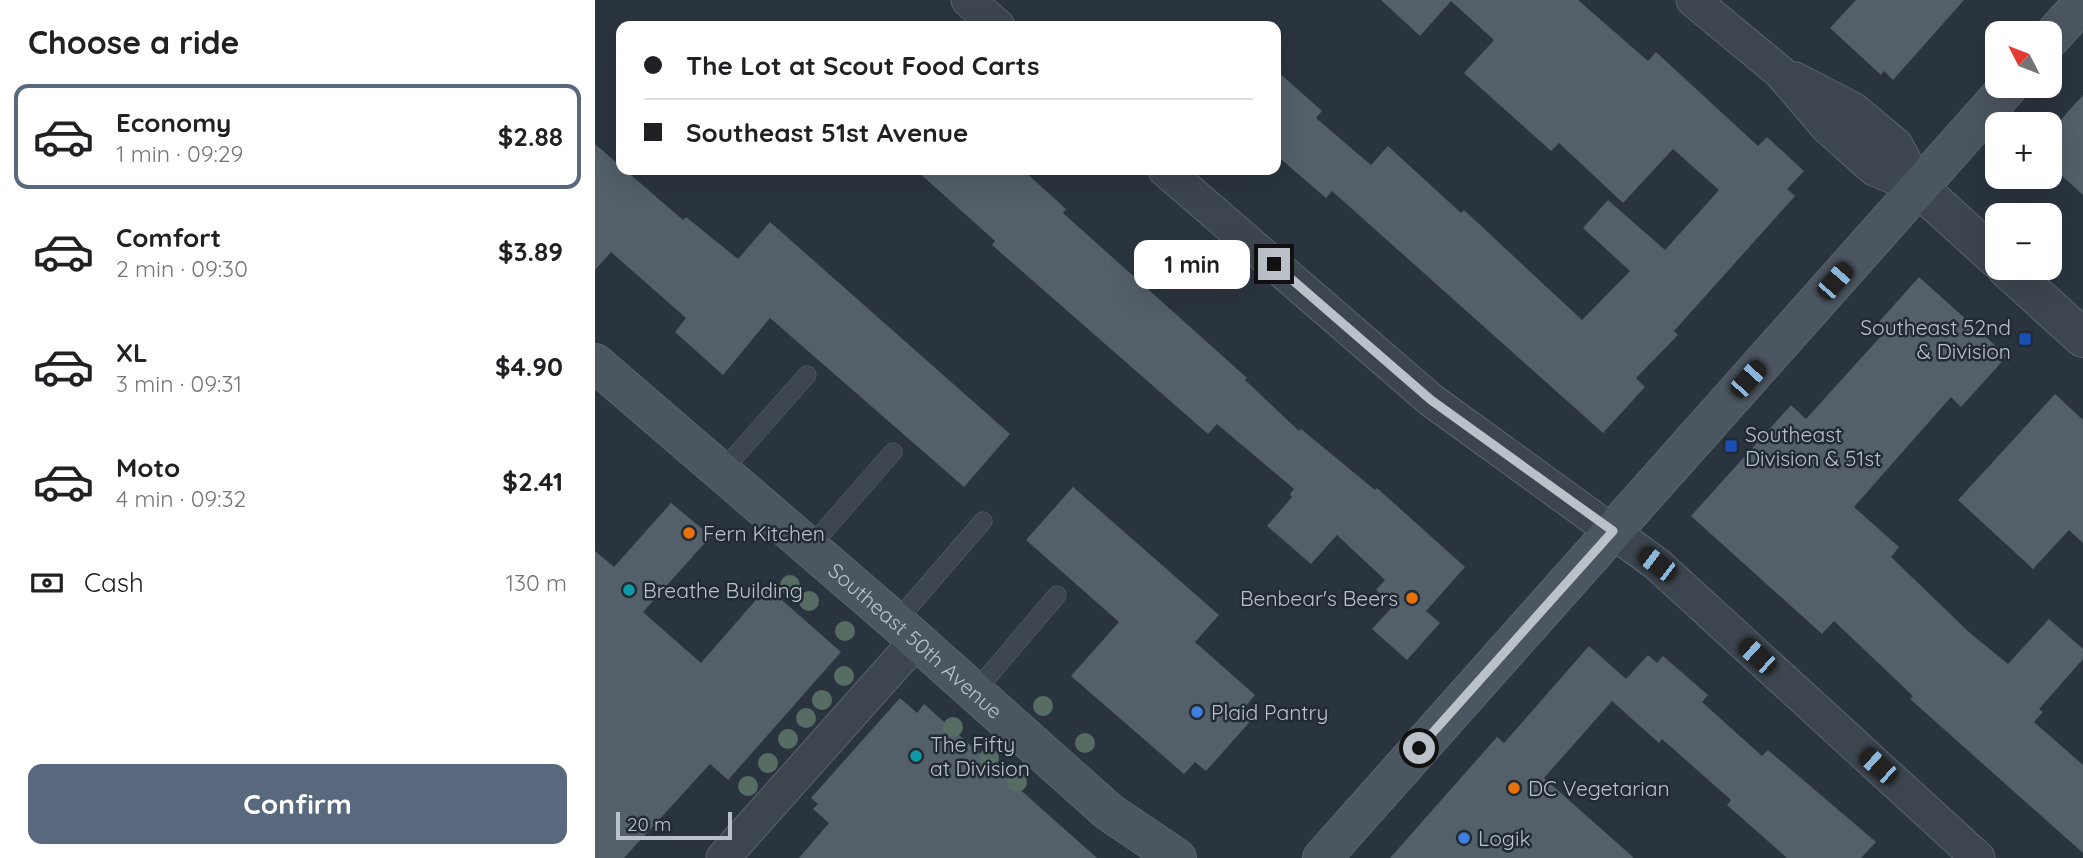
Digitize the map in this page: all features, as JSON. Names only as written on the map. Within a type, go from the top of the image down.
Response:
[{"type":"main road","points":[[2062,25],[2083,2]]},
{"type":"main road","points":[[1322,858],[1998,98]]},
{"type":"main road","name":"Southeast 50th Avenue","points":[[595,363],[810,547],[1109,811],[1177,858]]},
{"type":"street","points":[[968,0],[992,21]]},
{"type":"street","points":[[1693,0],[1780,72],[1828,128],[1864,161],[1874,169],[1919,188],[1985,248]]},
{"type":"street","points":[[1171,175],[1431,400],[1657,564],[1978,858]]},
{"type":"street","points":[[2019,280],[2083,338]]},
{"type":"street","points":[[723,858],[906,631]]},
{"type":"lane","points":[[722,471],[807,375]]},
{"type":"lane","points":[[810,547],[893,452]]},
{"type":"lane","points":[[906,631],[983,521]]},
{"type":"lane","points":[[975,692],[1057,595]]},
{"type":"building","points":[[1381,0],[1578,0],[1648,61],[1656,52],[1758,146],[1767,137],[1804,171],[1787,189],[1795,196],[1674,331],[1678,335],[1636,378],[1645,387],[1603,433],[1332,191],[1326,198],[1281,159],[1281,74],[1322,111],[1316,118],[1371,165],[1388,146],[1461,213],[1464,210],[1582,320],[1630,271],[1583,228],[1608,200],[1665,250],[1719,190],[1673,149],[1623,203],[1559,143],[1551,151],[1464,73],[1494,40],[1451,1],[1420,36]]},
{"type":"building","points":[[1856,0],[1964,0],[1893,80],[1884,71],[1881,75],[1830,28]]},
{"type":"building","points":[[2083,95],[2083,195],[2062,176],[2062,118]]},
{"type":"building","points":[[595,144],[616,162],[616,175],[631,175],[683,220],[686,217],[738,259],[770,222],[1010,434],[964,487],[770,318],[723,375],[675,332],[686,318],[611,252],[595,270]]},
{"type":"building","points":[[922,175],[1029,175],[1066,209],[1063,213],[1247,378],[1245,380],[1299,431],[1301,429],[1375,490],[1377,488],[1465,567],[1426,611],[1440,623],[1407,660],[1372,629],[1394,605],[1376,590],[1385,580],[1337,535],[1311,564],[1267,526],[1292,497],[1290,494],[1294,489],[1217,424],[1208,434],[992,245],[995,241]]},
{"type":"building","points":[[1919,277],[2007,356],[1961,407],[1951,397],[1854,507],[1899,547],[1891,557],[1970,633],[2008,664],[2049,619],[2083,649],[2083,659],[2039,709],[2043,712],[2034,722],[2083,765],[2083,853],[1910,699],[1913,696],[1834,621],[1822,634],[1691,516],[1791,405],[1806,419],[1882,335],[1885,331],[1877,324]]},
{"type":"building","points":[[2055,394],[2083,420],[2083,543],[2069,530],[2033,569],[1958,500]]},
{"type":"building","points":[[1073,487],[1219,615],[1195,642],[1255,695],[1245,707],[1255,716],[1206,771],[1195,762],[1184,774],[1071,676],[1119,622],[1026,540]]},
{"type":"building","points":[[671,503],[711,536],[643,612],[701,663],[767,587],[841,652],[728,780],[710,764],[624,858],[595,858],[595,551],[614,567]]},
{"type":"building","points":[[1589,646],[1626,679],[1648,655],[1657,663],[1663,656],[1708,695],[1702,702],[1762,756],[1768,750],[1876,842],[1861,858],[1787,858],[1727,805],[1731,800],[1662,739],[1659,743],[1612,701],[1544,778],[1634,858],[1390,858],[1497,737],[1504,743]]},
{"type":"building","name":"The Fifty at Division","points":[[900,698],[917,713],[924,704],[1097,858],[799,858],[829,823],[813,809],[818,804],[811,798]]},
{"type":"place","name":"Southeast 52nd & Division","points":[[2025,339]]},
{"type":"place","name":"Southeast Division & 51st","points":[[1731,446]]},
{"type":"place","name":"Fern Kitchen","points":[[689,533]]},
{"type":"place","name":"Breathe Building","points":[[629,590]]},
{"type":"place","name":"Benbear's Beers","points":[[1412,598]]},
{"type":"place","name":"Plaid Pantry","points":[[1197,712]]},
{"type":"place","name":"The Fifty at Division","points":[[916,756]]},
{"type":"place","name":"DC Vegetarian","points":[[1514,788]]},
{"type":"place","name":"Logik","points":[[1464,838]]},
{"type":"route","points":[[1274,264],[1431,400],[1613,531],[1419,748]]}]
